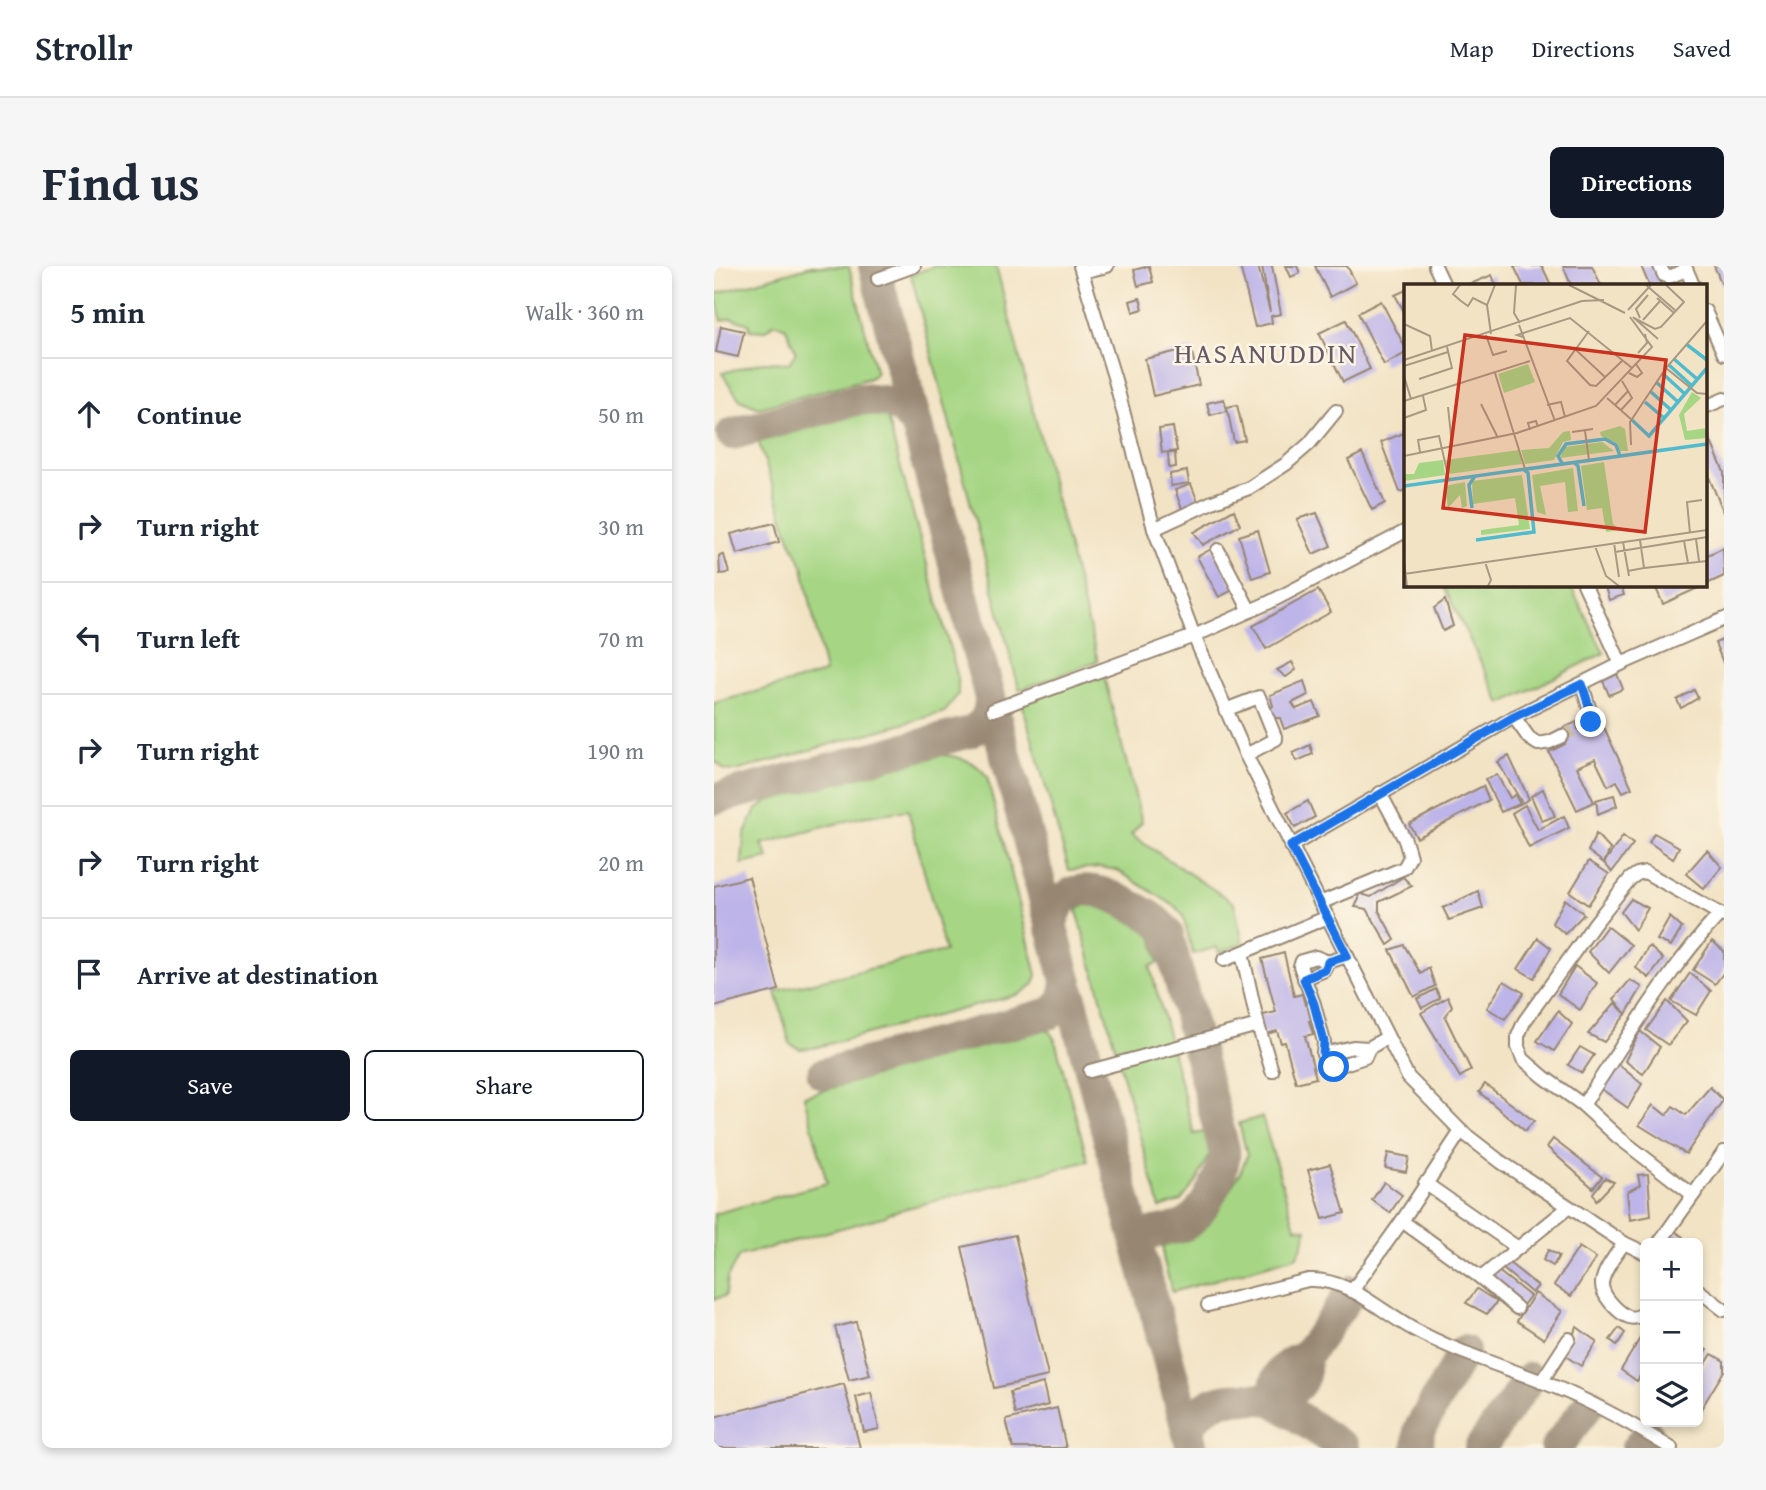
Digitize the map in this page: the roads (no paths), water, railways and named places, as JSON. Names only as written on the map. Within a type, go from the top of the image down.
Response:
[{"type":"street","points":[[878,279],[914,266]]},
{"type":"street","points":[[1107,266],[1081,269],[1115,380],[1154,529],[1225,710],[1408,1077],[1461,1131],[1501,1162],[1624,1243],[1640,1251]]},
{"type":"street","points":[[1435,266],[1444,284]]},
{"type":"street","points":[[1660,266],[1664,275],[1669,277],[1686,268]]},
{"type":"street","points":[[1706,313],[1724,354]]},
{"type":"street","points":[[1706,407],[1724,399]]},
{"type":"street","points":[[1154,529],[1259,482],[1309,444],[1336,411]]},
{"type":"street","points":[[993,710],[1194,636],[1250,611],[1404,532]]},
{"type":"street","points":[[1218,550],[1250,611]]},
{"type":"street","points":[[1585,586],[1621,664]]},
{"type":"street","points":[[1291,846],[1514,717],[1621,664],[1724,619]]},
{"type":"street","points":[[1582,684],[1592,718],[1591,722],[1584,726]]},
{"type":"street","points":[[1225,710],[1259,696],[1276,739],[1246,755]]},
{"type":"street","points":[[1514,717],[1529,738],[1538,744],[1562,736]]},
{"type":"street","points":[[1320,902],[1404,868],[1410,857],[1405,840],[1380,793]]},
{"type":"street","points":[[1583,1105],[1700,935],[1722,915],[1645,872],[1630,879],[1595,923],[1524,1022],[1517,1042],[1523,1059],[1693,1195]]},
{"type":"street","points":[[1224,960],[1328,917]]},
{"type":"street","points":[[1242,953],[1258,1025],[1272,1071]]},
{"type":"street","points":[[1347,956],[1328,962],[1325,970],[1304,979],[1324,1042],[1323,1054],[1328,1064],[1334,1067],[1365,1057],[1369,1048],[1387,1038]]},
{"type":"street","points":[[1090,1071],[1258,1025]]},
{"type":"street","points":[[1352,1290],[1402,1221],[1461,1131]]},
{"type":"street","points":[[1663,1238],[1724,1152]]},
{"type":"street","points":[[1425,1183],[1518,1248]]},
{"type":"street","points":[[1481,1278],[1569,1207]]},
{"type":"street","points":[[1402,1221],[1481,1278],[1517,1308]]},
{"type":"street","points":[[1624,1243],[1602,1281],[1603,1289],[1608,1299],[1629,1317],[1640,1316]]},
{"type":"street","points":[[1208,1305],[1308,1280],[1323,1279],[1338,1283],[1413,1329],[1624,1419],[1671,1448]]},
{"type":"street","points":[[1703,1294],[1724,1310]]},
{"type":"street","points":[[1541,1382],[1569,1339]]},
{"type":"tunnel","points":[[1562,736],[1584,725]]},
{"type":"district","name":"HASANUDDIN","points":[[1266,353]]}]
